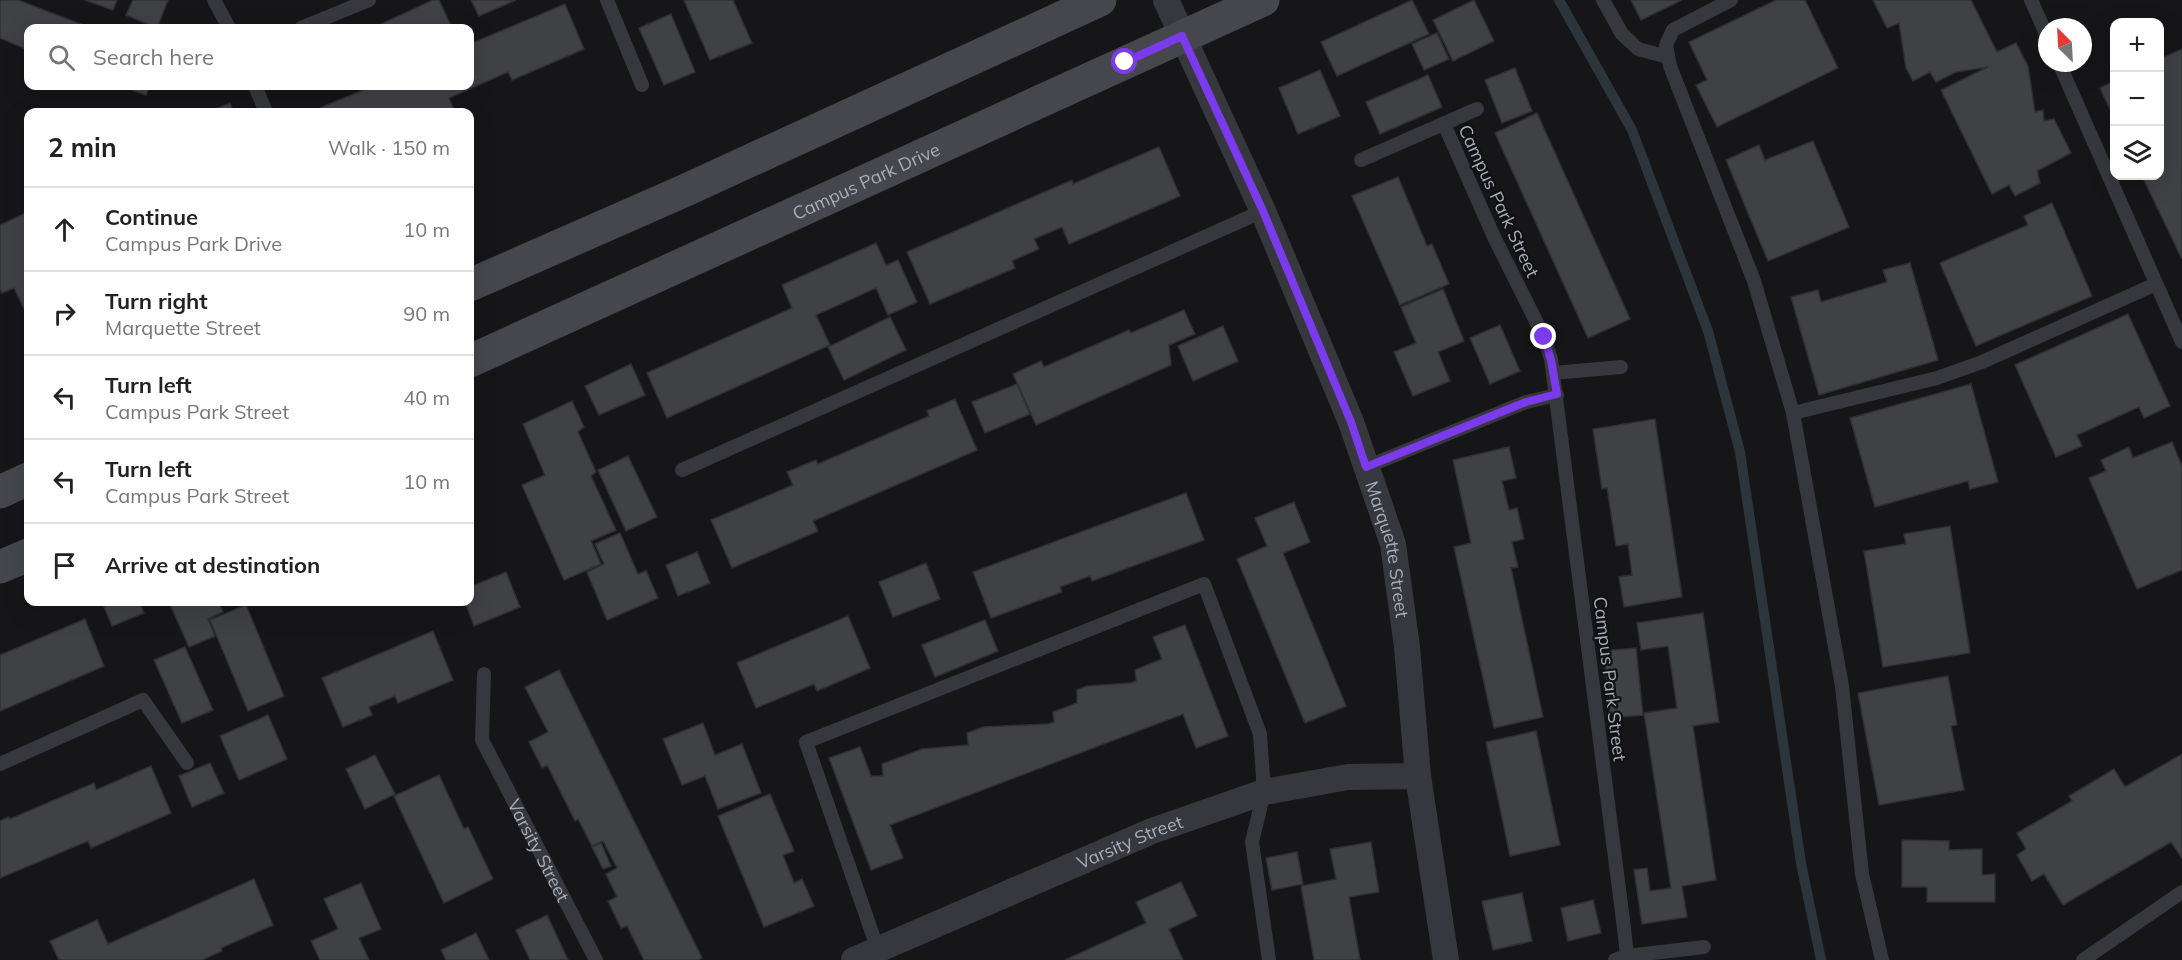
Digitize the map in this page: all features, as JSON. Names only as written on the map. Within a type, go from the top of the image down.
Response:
[{"type":"street","points":[[474,283],[686,190],[1100,0]]},
{"type":"street","name":"Marquette Street","points":[[1166,0],[1263,211],[1351,422],[1393,544],[1407,647],[1419,776],[1446,960]]},
{"type":"street","name":"Campus Park Drive","points":[[474,359],[1263,0]]},
{"type":"street","points":[[0,492],[24,481]]},
{"type":"street","points":[[0,567],[24,557]]},
{"type":"street","name":"Varsity Street","points":[[854,960],[1152,831],[1264,792],[1348,777],[1419,776]]},
{"type":"lane","points":[[214,0],[227,24]]},
{"type":"lane","points":[[311,24],[369,0]]},
{"type":"lane","points":[[607,0],[642,85]]},
{"type":"lane","points":[[1603,0],[1622,34],[1638,49],[1668,57]]},
{"type":"lane","points":[[1731,0],[1673,30],[1666,45],[1668,57],[1754,281],[1793,412],[1842,686],[1862,874],[1882,960]]},
{"type":"lane","points":[[2031,0],[2039,18]]},
{"type":"lane","points":[[2063,72],[2182,342]]},
{"type":"lane","points":[[257,90],[264,108]]},
{"type":"lane","name":"Campus Park Street","points":[[1361,160],[1477,109]]},
{"type":"lane","name":"Campus Park Street","points":[[1444,124],[1494,237],[1544,337],[1554,373],[1621,958]]},
{"type":"lane","points":[[682,470],[1263,211]]},
{"type":"lane","points":[[1793,412],[1937,378],[1982,362],[2157,284]]},
{"type":"lane","points":[[1554,373],[1621,367]]},
{"type":"lane","points":[[1366,467],[1526,402],[1557,394]]},
{"type":"lane","points":[[878,950],[806,742],[1204,584],[1260,734],[1264,792],[1252,842],[1269,960]]},
{"type":"lane","name":"Varsity Street","points":[[484,674],[482,740],[596,960]]},
{"type":"lane","points":[[0,764],[143,700],[187,763]]},
{"type":"lane","points":[[2083,960],[2182,892]]},
{"type":"lane","points":[[1621,958],[1704,947]]},
{"type":"building","points":[[0,0],[18,0],[81,24],[24,24],[24,48],[0,38]]},
{"type":"building","points":[[85,0],[117,0],[113,10]]},
{"type":"building","points":[[133,0],[168,0],[159,24],[147,24],[126,15]]},
{"type":"building","points":[[433,0],[439,0],[450,24],[381,24]]},
{"type":"building","points":[[471,0],[516,0],[479,16]]},
{"type":"building","points":[[684,0],[733,0],[752,43],[710,60]]},
{"type":"building","points":[[1412,0],[1429,34],[1337,76],[1321,42]]},
{"type":"building","points":[[1474,0],[1494,41],[1453,61],[1433,20]]},
{"type":"building","points":[[1631,0],[1682,0],[1641,20]]},
{"type":"building","points":[[1776,0],[1805,0],[1838,68],[1717,127],[1696,85],[1707,80],[1689,42]]},
{"type":"building","points":[[1873,0],[1971,0],[1997,52],[2016,43],[2028,66],[2035,112],[2043,110],[2044,121],[2054,119],[2071,153],[2037,171],[2040,183],[2015,196],[2009,185],[1992,194],[1941,90],[1988,67],[1956,72],[1936,82],[1930,72],[1913,81],[1906,68],[1899,23],[1887,28]]},
{"type":"building","points":[[565,4],[584,49],[512,80],[508,72],[474,87],[474,42]]},
{"type":"building","points":[[671,14],[695,72],[664,85],[639,28]]},
{"type":"building","points":[[1437,33],[1449,59],[1424,70],[1412,44]]},
{"type":"building","points":[[2182,49],[2182,259],[2144,180],[2164,180],[2164,57]]},
{"type":"building","points":[[1515,68],[1532,111],[1502,123],[1485,80]]},
{"type":"building","points":[[1320,70],[1340,116],[1298,134],[1279,88]]},
{"type":"building","points":[[1428,75],[1442,107],[1380,134],[1366,102]]},
{"type":"building","points":[[2110,83],[2110,109],[2100,88]]},
{"type":"building","points":[[132,90],[148,90],[146,95]]},
{"type":"building","points":[[363,90],[467,90],[449,98],[453,108],[320,108]]},
{"type":"building","points":[[230,103],[232,108],[218,108]]},
{"type":"building","points":[[1537,113],[1630,319],[1588,338],[1495,133]]},
{"type":"building","points":[[1813,141],[1849,227],[1768,261],[1726,160],[1759,145],[1765,160]]},
{"type":"building","points":[[1159,147],[1180,196],[1069,244],[1062,227],[1034,239],[1039,249],[1012,261],[1015,268],[930,304],[907,252],[1072,180],[1073,184]]},
{"type":"building","points":[[1398,177],[1427,246],[1432,244],[1449,284],[1400,305],[1352,196]]},
{"type":"building","points":[[2052,203],[2092,296],[1976,346],[1940,263],[2028,225],[2024,216]]},
{"type":"building","points":[[24,214],[24,309],[14,288],[2,293],[0,289],[0,225]]},
{"type":"building","points":[[876,243],[886,265],[898,260],[917,302],[888,315],[876,288],[816,315],[830,345],[667,418],[647,373],[792,308],[782,285]]},
{"type":"building","points":[[1910,263],[1938,360],[1819,395],[1791,297],[1818,290],[1821,302],[1887,282],[1883,270]]},
{"type":"building","points":[[1443,289],[1464,341],[1438,352],[1450,381],[1413,396],[1394,352],[1416,343],[1401,307]]},
{"type":"building","points":[[1184,310],[1195,334],[1169,345],[1171,365],[1036,425],[1013,374],[1041,361],[1044,367],[1129,330],[1131,333]]},
{"type":"building","points":[[2128,314],[2170,406],[2144,418],[2139,407],[2077,435],[2082,446],[2056,457],[2015,365]]},
{"type":"building","points":[[890,317],[906,350],[844,380],[828,347]]},
{"type":"building","points":[[1500,325],[1520,371],[1490,384],[1470,338]]},
{"type":"building","points":[[1223,326],[1238,361],[1193,381],[1178,346]]},
{"type":"building","points":[[631,364],[645,395],[599,415],[585,386]]},
{"type":"building","points":[[1017,384],[1030,414],[985,433],[972,402]]},
{"type":"building","points":[[1971,384],[1998,482],[1970,489],[1968,481],[1875,507],[1850,418]]},
{"type":"building","points":[[955,399],[977,450],[813,521],[818,531],[732,568],[711,520],[793,485],[787,472],[816,460],[818,464],[929,416],[927,411]]},
{"type":"building","points":[[572,401],[584,427],[578,432],[596,472],[591,476],[616,530],[591,541],[601,564],[564,580],[522,485],[545,475],[523,424]]},
{"type":"building","points":[[1655,419],[1682,597],[1624,607],[1619,577],[1632,575],[1628,544],[1616,546],[1607,488],[1602,489],[1593,429]]},
{"type":"building","points":[[2172,442],[2182,466],[2182,570],[2137,589],[2089,478],[2106,471],[2101,460],[2129,447],[2133,458]]},
{"type":"building","points":[[1509,447],[1516,478],[1502,481],[1509,510],[1517,508],[1524,539],[1512,542],[1518,567],[1511,568],[1543,717],[1494,728],[1454,547],[1471,543],[1453,460]]},
{"type":"building","points":[[628,456],[657,517],[626,531],[598,470]]},
{"type":"building","points":[[1186,493],[1204,540],[1092,581],[1090,576],[1060,587],[1062,592],[991,618],[973,572]]},
{"type":"building","points":[[1294,502],[1310,542],[1283,553],[1346,706],[1305,723],[1237,559],[1267,546],[1255,518]]},
{"type":"building","points":[[1950,526],[1970,653],[1883,667],[1864,551],[1906,544],[1904,534]]},
{"type":"building","points":[[620,533],[638,574],[646,571],[658,598],[607,620],[587,572],[604,564],[595,544]]},
{"type":"building","points":[[697,552],[710,583],[678,596],[666,565]]},
{"type":"building","points":[[926,563],[940,599],[893,617],[879,582]]},
{"type":"building","points":[[506,572],[520,607],[474,626],[466,606],[474,606],[474,585]]},
{"type":"building","points":[[104,606],[141,606],[144,613],[112,626]]},
{"type":"building","points":[[171,606],[220,606],[223,612],[208,619],[215,636],[189,647]]},
{"type":"building","points":[[246,606],[284,696],[248,711],[210,620]]},
{"type":"building","points":[[1703,613],[1719,722],[1693,726],[1716,880],[1682,886],[1687,917],[1642,924],[1634,870],[1647,868],[1650,891],[1671,888],[1644,713],[1677,708],[1668,646],[1641,650],[1637,623]]},
{"type":"building","points":[[848,616],[870,668],[817,691],[814,684],[756,708],[737,663]]},
{"type":"building","points":[[85,619],[104,666],[0,711],[0,655]]},
{"type":"building","points":[[985,620],[998,651],[935,677],[922,645]]},
{"type":"building","points":[[1185,625],[1228,736],[1196,748],[1183,714],[890,825],[903,858],[871,870],[829,758],[860,747],[871,776],[883,776],[882,764],[922,749],[968,745],[967,733],[983,727],[1054,722],[1053,712],[1077,703],[1077,690],[1087,686],[1136,681],[1135,670],[1162,659],[1153,637]]},
{"type":"building","points":[[433,631],[453,680],[398,703],[395,696],[369,707],[372,715],[343,727],[322,678]]},
{"type":"building","points":[[185,647],[213,710],[182,723],[154,660]]},
{"type":"building","points":[[1636,648],[1643,715],[1610,718],[1604,651]]},
{"type":"building","points":[[559,670],[702,958],[698,960],[644,960],[627,926],[621,928],[608,901],[617,897],[606,874],[617,868],[603,841],[592,846],[578,819],[575,821],[547,765],[542,768],[529,742],[548,732],[525,687]]},
{"type":"building","points":[[1948,676],[1957,725],[1951,726],[1964,790],[1879,805],[1858,693]]},
{"type":"building","points":[[268,715],[287,759],[239,780],[220,736]]},
{"type":"building","points":[[703,723],[715,755],[742,744],[761,793],[718,809],[705,776],[682,785],[663,739]]},
{"type":"building","points":[[1536,731],[1560,845],[1510,856],[1486,742]]},
{"type":"building","points":[[2182,754],[2182,858],[2171,842],[2063,905],[2044,874],[2032,881],[2017,855],[2026,849],[2017,833],[2072,801],[2069,796],[2114,769],[2125,787]]},
{"type":"building","points":[[375,755],[395,794],[365,809],[346,769]]},
{"type":"building","points":[[210,763],[224,793],[192,807],[179,776]]},
{"type":"building","points":[[151,766],[171,813],[91,848],[88,841],[0,878],[0,821],[9,817],[10,819],[94,783],[96,790]]},
{"type":"building","points":[[439,775],[464,829],[468,827],[493,879],[444,903],[394,796]]},
{"type":"building","points":[[770,794],[794,851],[783,855],[794,883],[802,879],[814,906],[764,927],[718,816]]},
{"type":"building","points":[[1902,840],[1949,841],[1949,850],[1982,849],[1982,875],[1995,874],[1995,902],[1927,902],[1927,887],[1902,887]]},
{"type":"building","points":[[1371,842],[1379,892],[1349,897],[1360,960],[1314,960],[1301,886],[1336,879],[1330,849]]},
{"type":"building","points":[[601,843],[611,866],[603,869],[592,847]]},
{"type":"building","points":[[1297,852],[1303,884],[1272,890],[1266,858]]},
{"type":"building","points":[[254,879],[273,925],[221,948],[222,951],[202,960],[59,960],[50,941],[97,920],[108,944]]},
{"type":"building","points":[[1181,882],[1197,916],[1169,929],[1183,960],[1065,960],[1146,923],[1136,902]]},
{"type":"building","points":[[361,883],[381,929],[359,938],[369,960],[320,960],[311,941],[338,929],[324,899]]},
{"type":"building","points":[[1522,893],[1532,941],[1493,950],[1482,901]]},
{"type":"building","points":[[1593,900],[1601,933],[1568,941],[1561,908]]},
{"type":"building","points":[[547,915],[568,960],[530,960],[516,930]]},
{"type":"building","points":[[476,933],[489,960],[446,960],[441,950]]},
{"type":"waterway","points":[[1559,0],[1632,130],[1708,331],[1740,452],[1801,863],[1821,960]]},
{"type":"route","points":[[1125,62],[1182,36],[1263,211],[1351,422],[1366,467],[1526,402],[1557,394],[1544,337]]}]
